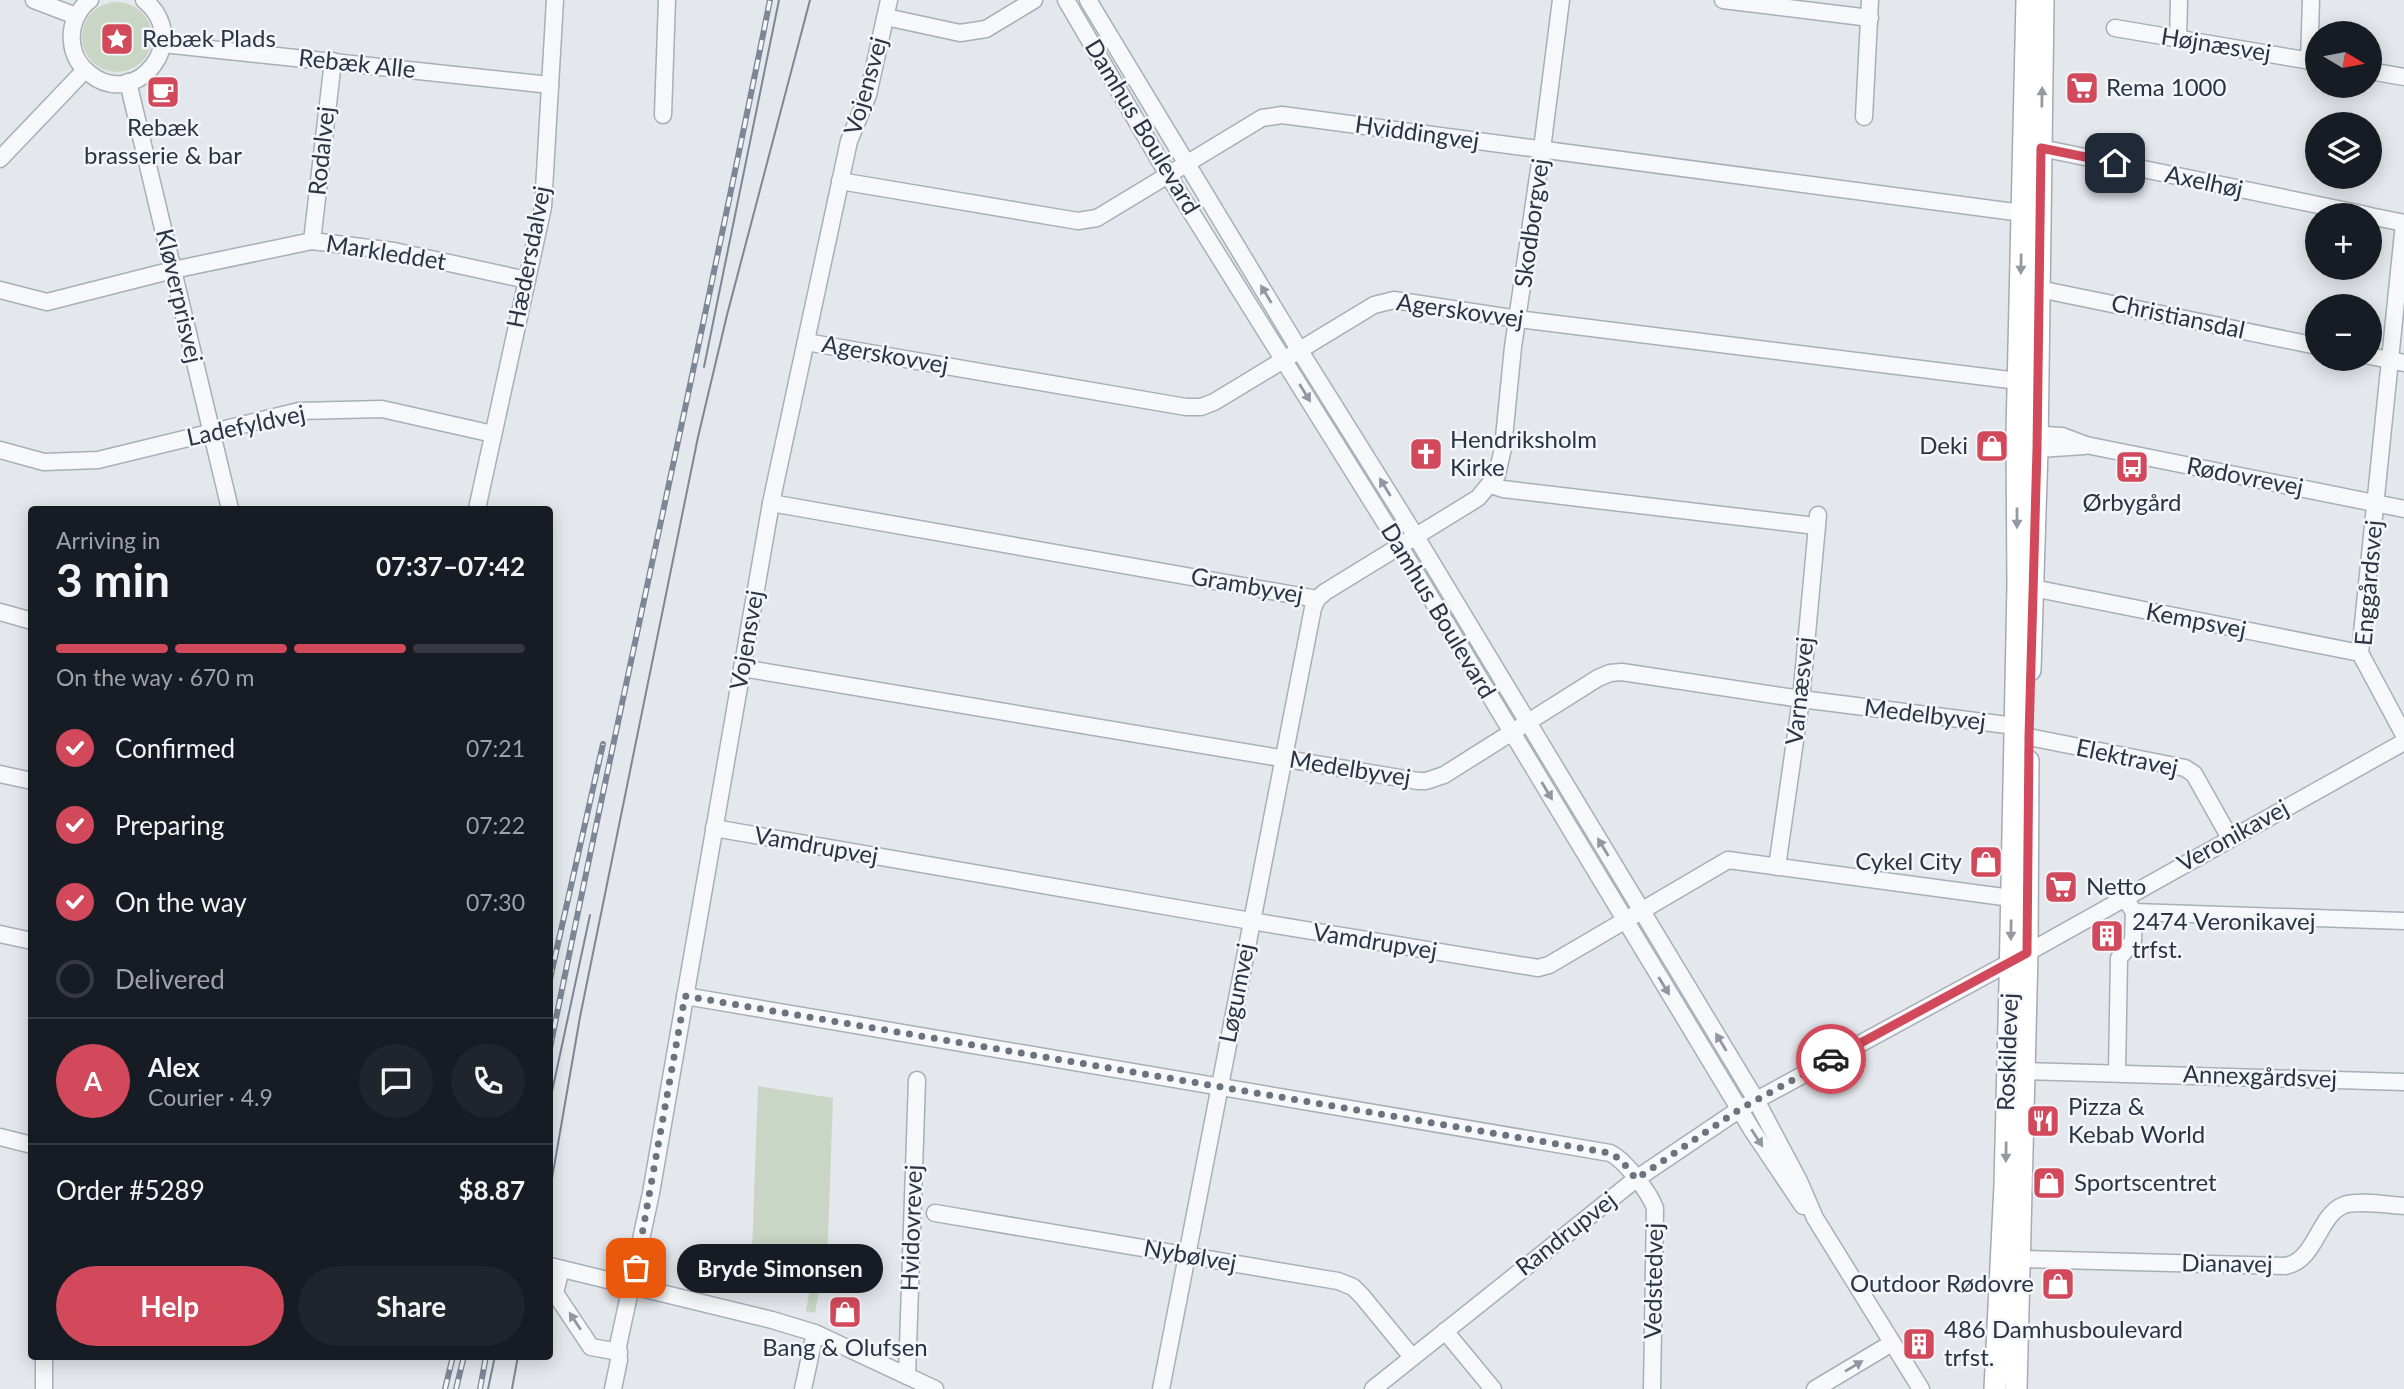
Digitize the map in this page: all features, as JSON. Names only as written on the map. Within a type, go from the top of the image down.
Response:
[{"type":"main road","name":"Roskildevej","points":[[2016,1389],[2024,1071],[2019,957],[2011,898],[2033,588],[2027,442],[2018,380],[2027,0]]},
{"type":"main road","name":"Roskildevej","points":[[1995,1389],[2019,957],[2027,442],[2039,289],[2043,0]]},
{"type":"street","points":[[34,0],[76,16]]},
{"type":"street","points":[[88,1],[76,16],[72,30],[76,58],[85,70],[105,82],[128,82],[141,77],[152,68],[163,44],[159,17],[144,0]]},
{"type":"street","name":"Hædersdalvej","points":[[478,506],[543,207],[555,0]]},
{"type":"street","points":[[663,114],[667,0]]},
{"type":"street","name":"Vojensvej","points":[[613,1389],[771,503],[849,141],[868,95],[889,0]]},
{"type":"street","points":[[886,17],[960,33],[986,29],[1034,0]]},
{"type":"street","name":"Damhus Boulevard","points":[[1066,0],[1168,175],[1399,545],[1740,1109],[1789,1187],[1815,1218]]},
{"type":"street","name":"Damhus Boulevard","points":[[1088,0],[1756,1100],[1799,1181],[1815,1218],[1921,1389]]},
{"type":"street","name":"Skodborgvej","points":[[1491,485],[1502,456],[1513,347],[1561,0]]},
{"type":"street","points":[[1723,0],[1870,18]]},
{"type":"street","points":[[1864,117],[1870,0]]},
{"type":"street","points":[[2178,39],[2179,0]]},
{"type":"street","points":[[2311,0],[2312,21]]},
{"type":"street","name":"Højnæsvej","points":[[2115,28],[2305,60]]},
{"type":"street","name":"Rebæk Alle","points":[[163,44],[550,85]]},
{"type":"street","name":"Rodalvej","points":[[312,241],[332,61]]},
{"type":"street","points":[[0,159],[85,70]]},
{"type":"street","points":[[2382,73],[2404,77]]},
{"type":"street","name":"Kløverprisvej","points":[[128,82],[229,506]]},
{"type":"street","name":"Hviddingvej","points":[[840,181],[1077,221],[1097,218],[1262,118],[1282,115],[2022,213]]},
{"type":"street","name":"Axelhøj","points":[[2041,148],[2305,203]]},
{"type":"street","name":"Axelhøj","points":[[2382,219],[2404,223]]},
{"type":"street","name":"Enggårdsvej","points":[[2404,223],[2397,362],[2376,504],[2360,653],[2404,735]]},
{"type":"street","name":"Markleddet","points":[[0,290],[47,302],[173,270],[312,241],[394,251],[527,280]]},
{"type":"street","name":"Christiansdal","points":[[2039,289],[2305,344]]},
{"type":"street","name":"Agerskovvej","points":[[806,342],[1186,407],[1201,407],[1214,402],[1385,300],[1518,319],[2018,380]]},
{"type":"street","name":"Ladefyldvej","points":[[0,450],[44,462],[98,460],[299,411],[382,409],[493,434]]},
{"type":"street","name":"Rødovrevej","points":[[2027,442],[2062,436],[2086,445],[2404,509]]},
{"type":"street","name":"Varnæsvej","points":[[1491,485],[1503,489],[1817,520],[1801,699],[1777,867]]},
{"type":"street","name":"Grambyvej","points":[[771,503],[1317,599],[1399,545],[1478,498],[1491,485]]},
{"type":"street","name":"Kempsvej","points":[[2033,588],[2360,653]]},
{"type":"street","name":"Løgumvej","points":[[1161,1389],[1310,617],[1317,599]]},
{"type":"street","points":[[0,612],[28,620]]},
{"type":"street","name":"Medelbyvej","points":[[742,668],[1426,781],[1444,775],[1598,678],[1622,672],[2022,732]]},
{"type":"street","name":"Elektravej","points":[[2022,732],[2185,768],[2194,774],[2230,838]]},
{"type":"street","name":"Veronikavej","points":[[2019,957],[2404,742]]},
{"type":"street","points":[[0,774],[28,781]]},
{"type":"street","name":"Vamdrupvej","points":[[714,828],[1538,968],[1549,965],[1642,912],[1724,861],[2011,898]]},
{"type":"street","points":[[2117,1072],[2119,958],[2133,941],[2134,912],[2124,897]]},
{"type":"street","points":[[2134,912],[2404,921]]},
{"type":"street","points":[[0,934],[28,940]]},
{"type":"street","name":"Randrupvej","points":[[1373,1389],[1636,1179],[1740,1109],[2019,957]]},
{"type":"street","name":"Vedstedvej","points":[[685,996],[1610,1153],[1621,1160],[1655,1208],[1652,1389]]},
{"type":"street","name":"Annexgårdsvej","points":[[2024,1071],[2404,1082]]},
{"type":"street","name":"Hvidovrevej","points":[[907,1376],[917,1080]]},
{"type":"street","points":[[0,1137],[28,1144]]},
{"type":"street","name":"Dianavej","points":[[2020,1259],[2294,1264],[2302,1258],[2340,1206],[2350,1203],[2404,1206]]},
{"type":"street","name":"Nybølvej","points":[[935,1213],[1338,1281],[1353,1287],[1412,1357]]},
{"type":"street","points":[[619,1352],[591,1347],[555,1293],[555,1268],[815,1333],[935,1389]]},
{"type":"street","points":[[1445,1331],[1493,1389]]},
{"type":"street","points":[[803,1389],[815,1333]]},
{"type":"street","points":[[1815,1389],[1892,1343]]},
{"type":"street","points":[[44,1360],[44,1389]]},
{"type":"green space","name":"Rebæk Plads","points":[[124,2],[137,8],[146,17],[150,23],[150,51],[142,62],[131,70],[110,72],[92,62],[84,51],[82,30],[92,12],[103,4]]},
{"type":"green space","points":[[758,1086],[833,1098],[828,1239],[815,1313],[806,1311],[816,1254],[752,1251]]},
{"type":"tram line","points":[[704,367],[779,0]]},
{"type":"tram line","points":[[553,1173],[580,1017],[698,437],[727,315],[810,0]]},
{"type":"tram line","points":[[553,1087],[590,915]]},
{"type":"tram line","points":[[488,1389],[494,1360]]},
{"type":"tram line","points":[[512,1389],[517,1360]]},
{"type":"railway","points":[[553,1033],[770,0]]},
{"type":"railway","points":[[553,966],[603,744]]},
{"type":"railway","points":[[445,1389],[452,1360]]},
{"type":"railway","points":[[456,1389],[463,1360]]},
{"type":"railway","points":[[480,1389],[485,1360]]},
{"type":"way so far","points":[[636,1268],[685,996],[1610,1153],[1621,1160],[1636,1179],[1740,1109],[1831,1059]]},
{"type":"place","name":"Rebæk Plads","points":[[117,39]]},
{"type":"place","name":"Rema 1000","points":[[2082,88]]},
{"type":"place","name":"Rebæk brasserie & bar","points":[[163,92]]},
{"type":"place","name":"Deki","points":[[1992,446]]},
{"type":"place","name":"Hendriksholm Kirke","points":[[1426,454]]},
{"type":"place","name":"Ørbygård","points":[[2132,467]]},
{"type":"place","name":"Cykel City","points":[[1986,862]]},
{"type":"place","name":"Netto","points":[[2061,887]]},
{"type":"place","name":"2474 Veronikavej trfst.","points":[[2107,936]]},
{"type":"place","name":"Pizza & Kebab World","points":[[2043,1121]]},
{"type":"place","name":"Sportscentret","points":[[2049,1183]]},
{"type":"place","name":"Bryde Simonsen","points":[[636,1268]]},
{"type":"place","name":"Outdoor Rødovre","points":[[2058,1284]]},
{"type":"place","name":"Bang & Olufsen","points":[[845,1312]]},
{"type":"place","name":"486 Damhusboulevard trfst.","points":[[1919,1344]]},
{"type":"route","points":[[1831,1059],[2027,953],[2041,148],[2115,163]]}]
